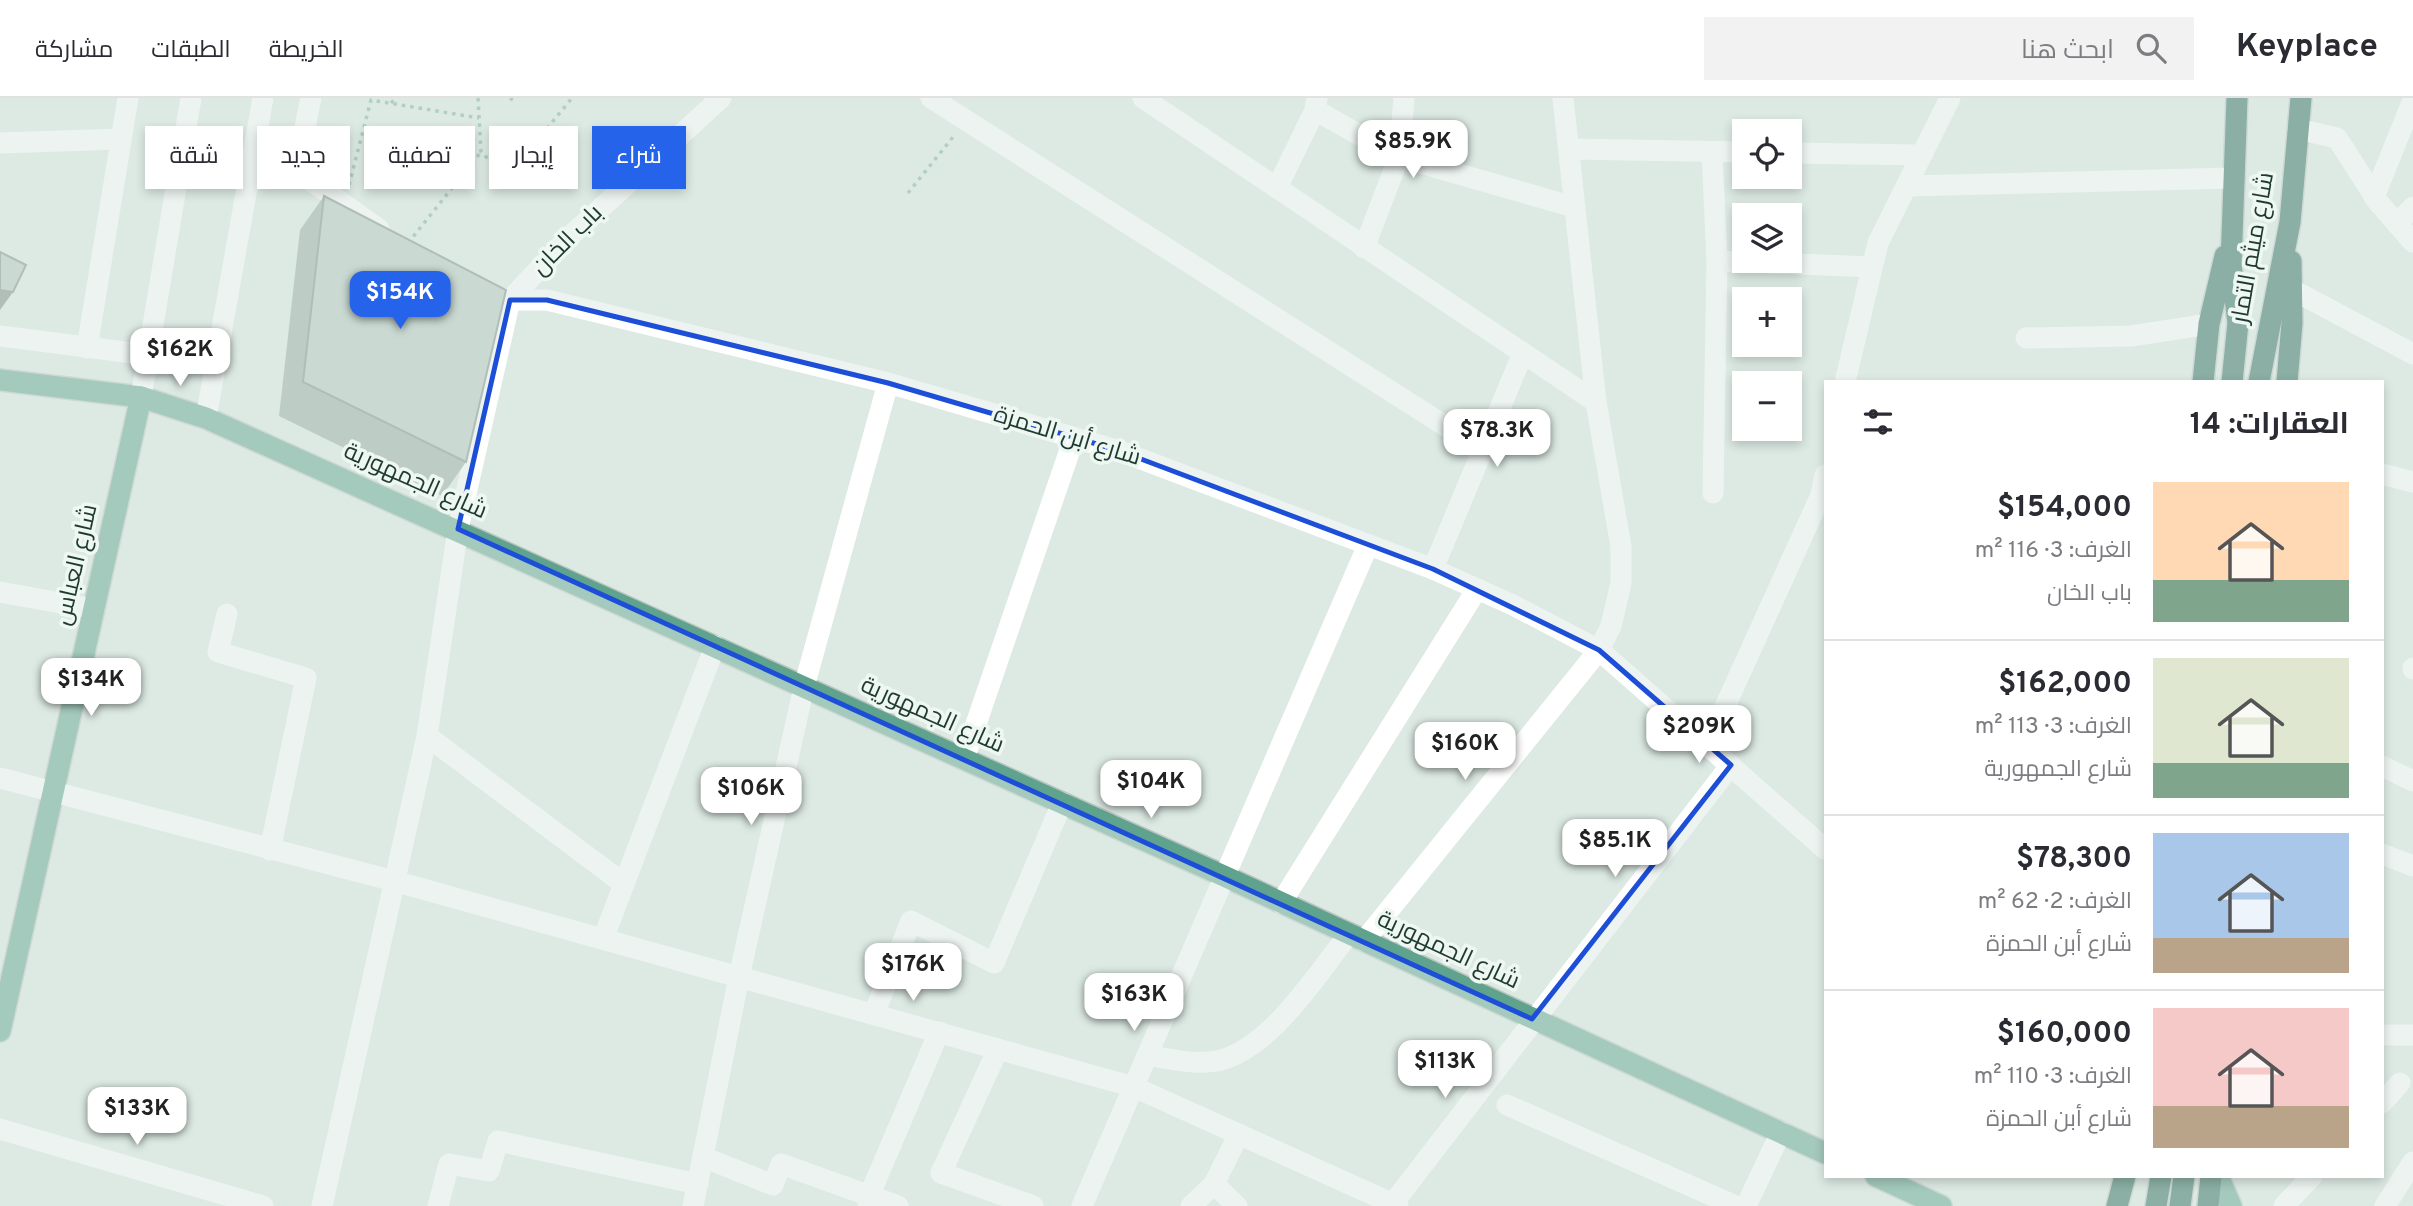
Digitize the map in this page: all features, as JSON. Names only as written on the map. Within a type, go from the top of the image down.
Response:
[{"type":"highway","name":"شارع ميثم التمار","points":[[2233,371],[2238,323],[2231,265],[2237,98]]},
{"type":"highway","name":"شارع ميثم التمار","points":[[2259,373],[2290,222],[2301,98]]},
{"type":"highway","points":[[2203,380],[2209,324],[2231,222]]},
{"type":"highway","points":[[2287,380],[2291,289],[2290,222]]},
{"type":"highway","points":[[2117,1206],[2124,1178]]},
{"type":"highway","points":[[2156,1206],[2161,1178]]},
{"type":"highway","points":[[2180,1206],[2184,1178]]},
{"type":"highway","points":[[2208,1206],[2211,1178]]},
{"type":"main road","name":"شارع الجمهورية","points":[[0,380],[141,397],[206,418],[458,529],[1224,876],[1824,1153]]},
{"type":"main road","name":"شارع العباس","points":[[0,1031],[141,397]]},
{"type":"main road","points":[[1880,1178],[1941,1206]]},
{"type":"main road","points":[[2219,1178],[2231,1206]]},
{"type":"street","points":[[88,348],[128,98]]},
{"type":"street","points":[[141,397],[191,98]]},
{"type":"street","points":[[206,418],[262,98]]},
{"type":"street","points":[[305,126],[311,98]]},
{"type":"street","name":"باب الخان","points":[[510,300],[566,240],[721,98]]},
{"type":"street","points":[[931,98],[1483,450]]},
{"type":"street","points":[[1143,98],[1596,402]]},
{"type":"street","points":[[1364,248],[1399,157],[1404,98]]},
{"type":"street","points":[[1147,1055],[1189,1063],[1219,1061],[1246,1049],[1272,1029],[1356,938],[1599,650],[1611,626],[1618,594],[1621,547],[1596,402],[1563,98]]},
{"type":"street","points":[[1845,380],[1878,243],[1950,98]]},
{"type":"street","points":[[2374,197],[2413,100]]},
{"type":"street","points":[[1276,188],[1316,104],[1399,157],[1574,207]]},
{"type":"street","points":[[2298,129],[2337,138],[2374,197],[2413,242]]},
{"type":"street","points":[[0,144],[121,139]]},
{"type":"street","points":[[1569,149],[1732,152]]},
{"type":"street","points":[[1712,152],[1717,261],[1713,492]]},
{"type":"street","points":[[1802,153],[1922,155]]},
{"type":"street","points":[[1907,186],[2233,178]]},
{"type":"street","points":[[323,189],[405,247]]},
{"type":"street","points":[[2397,224],[2413,207]]},
{"type":"street","points":[[1717,261],[1872,267]]},
{"type":"street","name":"شارع أبن الحمزة","points":[[457,284],[468,290],[510,300],[547,300],[888,383],[1117,450],[1433,569],[1599,650],[1824,848]]},
{"type":"street","points":[[2291,289],[2413,354]]},
{"type":"street","points":[[322,1206],[427,736],[458,529],[510,300]]},
{"type":"street","points":[[2026,338],[2131,336],[2209,324]]},
{"type":"street","points":[[0,336],[148,355]]},
{"type":"street","points":[[1433,569],[1524,353]]},
{"type":"street","points":[[693,1206],[804,687],[888,383]]},
{"type":"street","points":[[964,759],[1074,438]]},
{"type":"street","points":[[2384,475],[2413,482]]},
{"type":"street","points":[[1708,744],[1821,495],[1824,480]]},
{"type":"street","points":[[1083,1205],[1368,545]]},
{"type":"street","points":[[1281,903],[1477,589]]},
{"type":"street","points":[[0,592],[94,609]]},
{"type":"street","points":[[227,614],[218,652],[306,678],[270,850]]},
{"type":"street","points":[[603,939],[715,646]]},
{"type":"street","points":[[427,736],[624,884]]},
{"type":"street","points":[[0,778],[394,881],[1133,1087],[1394,1205],[1532,1019],[1731,765]]},
{"type":"street","points":[[2384,767],[2413,780]]},
{"type":"street","points":[[874,1014],[911,921],[994,963],[1062,803]]},
{"type":"street","points":[[2384,856],[2413,866]]},
{"type":"street","points":[[869,1200],[939,1032]]},
{"type":"street","points":[[2384,1035],[2413,1035]]},
{"type":"street","points":[[998,1049],[941,1173],[1033,1206]]},
{"type":"street","points":[[2384,1100],[2400,1083]]},
{"type":"street","points":[[1507,1105],[1735,1206]]},
{"type":"street","points":[[0,1129],[263,1206]]},
{"type":"street","points":[[1746,1206],[1780,1132]]},
{"type":"street","points":[[1191,1206],[1214,1184],[1239,1134]]},
{"type":"street","points":[[438,1206],[449,1164],[489,1171],[498,1141],[698,1184]]},
{"type":"street","points":[[703,1157],[773,1185],[780,1164],[869,1200],[898,1206]]},
{"type":"street","points":[[2385,1206],[2413,1162]]},
{"type":"street","points":[[2284,1206],[2310,1178]]},
{"type":"street","points":[[1214,1184],[1237,1206]]},
{"type":"path","points":[[391,103],[396,98]]},
{"type":"path","points":[[405,247],[481,152],[478,98]]},
{"type":"path","points":[[481,152],[507,177],[572,98]]},
{"type":"path","points":[[344,204],[371,100],[480,118]]},
{"type":"path","points":[[908,193],[966,121]]},
{"type":"highlighted area","points":[[510,300],[547,300],[888,383],[1117,450],[1433,569],[1599,650],[1731,765],[1532,1019],[458,529]]},
{"type":"building","points":[[324,196],[506,290],[466,462],[303,382]]},
{"type":"building","points":[[0,252],[26,265],[13,292],[0,290]]}]
